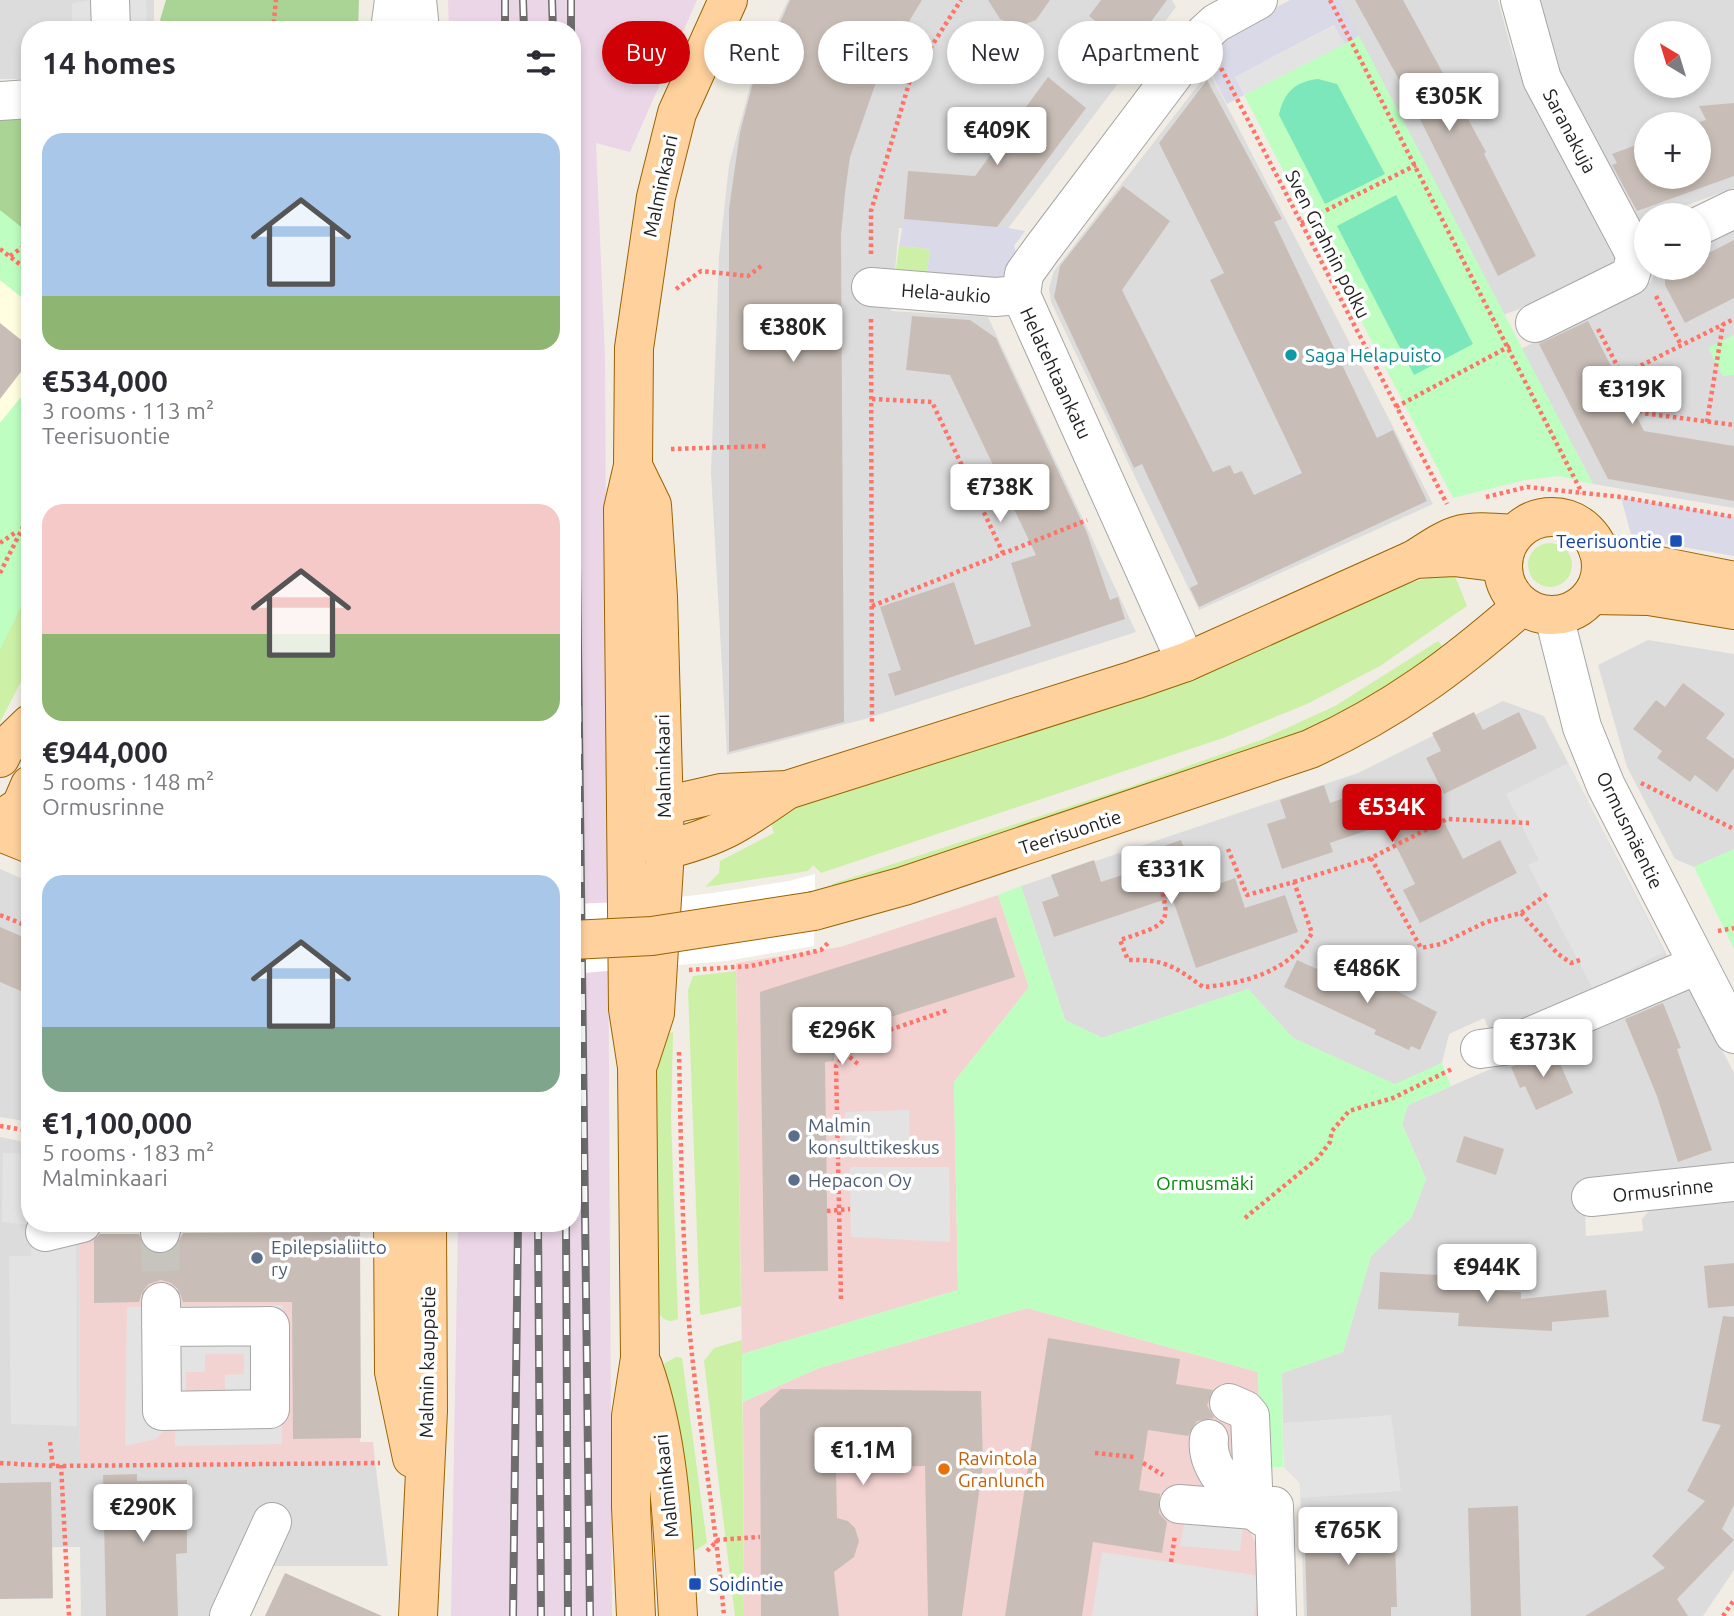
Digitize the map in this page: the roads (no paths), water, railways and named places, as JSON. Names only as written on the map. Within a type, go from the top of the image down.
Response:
[{"type":"main road","name":"Malminkaari","points":[[636,1616],[631,1507],[631,1416],[640,1358],[637,1067],[628,1009],[623,509],[633,466],[634,348],[656,197],[677,113],[727,0]]},
{"type":"main road","name":"Malminkaari","points":[[633,466],[652,505],[659,597],[665,850],[655,1013],[637,1067]]},
{"type":"main road","points":[[1560,518],[1580,526],[1598,550],[1601,568],[1592,595],[1575,609],[1538,611],[1505,583],[1508,549],[1530,522],[1560,518]]},
{"type":"main road","points":[[786,790],[733,828],[706,839],[665,850],[627,828],[664,806],[721,793],[786,790],[1186,662],[1415,559],[1444,540],[1468,530],[1508,549]]},
{"type":"main road","points":[[1598,550],[1629,561],[1734,581]]},
{"type":"main road","points":[[1592,595],[1649,596],[1734,610]]},
{"type":"main road","name":"Teerisuontie","points":[[581,940],[652,936],[814,911],[904,886],[1033,844],[1310,749],[1354,729],[1409,697],[1538,611]]},
{"type":"main road","points":[[0,758],[5,748],[21,733]]},
{"type":"main road","points":[[13,808],[21,825]]},
{"type":"main road","name":"Malmin kauppatie","points":[[393,1232],[394,1372],[421,1501]]},
{"type":"main road","name":"Malmin kauppatie","points":[[418,1616],[421,1501],[428,1411],[427,1232]]},
{"type":"main road","name":"Malminkaari","points":[[640,1358],[655,1399],[665,1461],[678,1616]]},
{"type":"street","points":[[110,0],[111,21]]},
{"type":"street","points":[[391,21],[394,0]]},
{"type":"street","points":[[417,0],[419,21]]},
{"type":"street","name":"Saranakuja","points":[[1520,0],[1542,79],[1634,253]]},
{"type":"street","name":"Helatehtaankatu","points":[[1186,662],[1021,295],[1024,274],[1230,12]]},
{"type":"street","points":[[0,101],[21,100]]},
{"type":"street","points":[[1711,220],[1734,209]]},
{"type":"street","points":[[1522,335],[1634,264]]},
{"type":"street","name":"Hela-aukio","points":[[871,287],[995,297],[1021,295]]},
{"type":"street","name":"Ormusmäentie","points":[[1538,611],[1606,786],[1734,1034]]},
{"type":"street","points":[[1480,1049],[1510,1045],[1697,965]]},
{"type":"street","name":"Ormusrinne","points":[[1591,1197],[1734,1182]]},
{"type":"street","points":[[1229,1403],[1245,1410],[1250,1416],[1268,1514],[1278,1616]]},
{"type":"street","points":[[1209,1439],[1210,1459],[1235,1496],[1268,1514]]},
{"type":"street","points":[[1177,1520],[1268,1514]]},
{"type":"street","points":[[229,1616],[272,1521]]},
{"type":"street","points":[[251,1616],[270,1576]]},
{"type":"tunnel","points":[[160,1233],[161,1302]]},
{"type":"railway","points":[[505,0],[505,21]]},
{"type":"railway","points":[[523,0],[524,21]]},
{"type":"railway","points":[[552,0],[553,21]]},
{"type":"railway","points":[[571,0],[571,21]]},
{"type":"railway","points":[[581,889],[590,1616]]},
{"type":"railway","points":[[513,1616],[518,1232]]},
{"type":"railway","points":[[538,1232],[541,1616]]},
{"type":"railway","points":[[566,1232],[568,1616]]},
{"type":"place","name":"Saga Helapuisto","points":[[1291,355]]},
{"type":"place","name":"Teerisuontie","points":[[1676,541]]},
{"type":"place","name":"Malmin konsulttikeskus","points":[[794,1136]]},
{"type":"place","name":"Hepacon Oy","points":[[794,1180]]},
{"type":"place","name":"Epilepsialiitto ry","points":[[257,1258]]},
{"type":"place","name":"Ravintola Granlunch","points":[[944,1469]]},
{"type":"place","name":"Soidintie","points":[[695,1584]]},
{"type":"park label","name":"Ormusmäki","points":[[1205,1183]]}]
